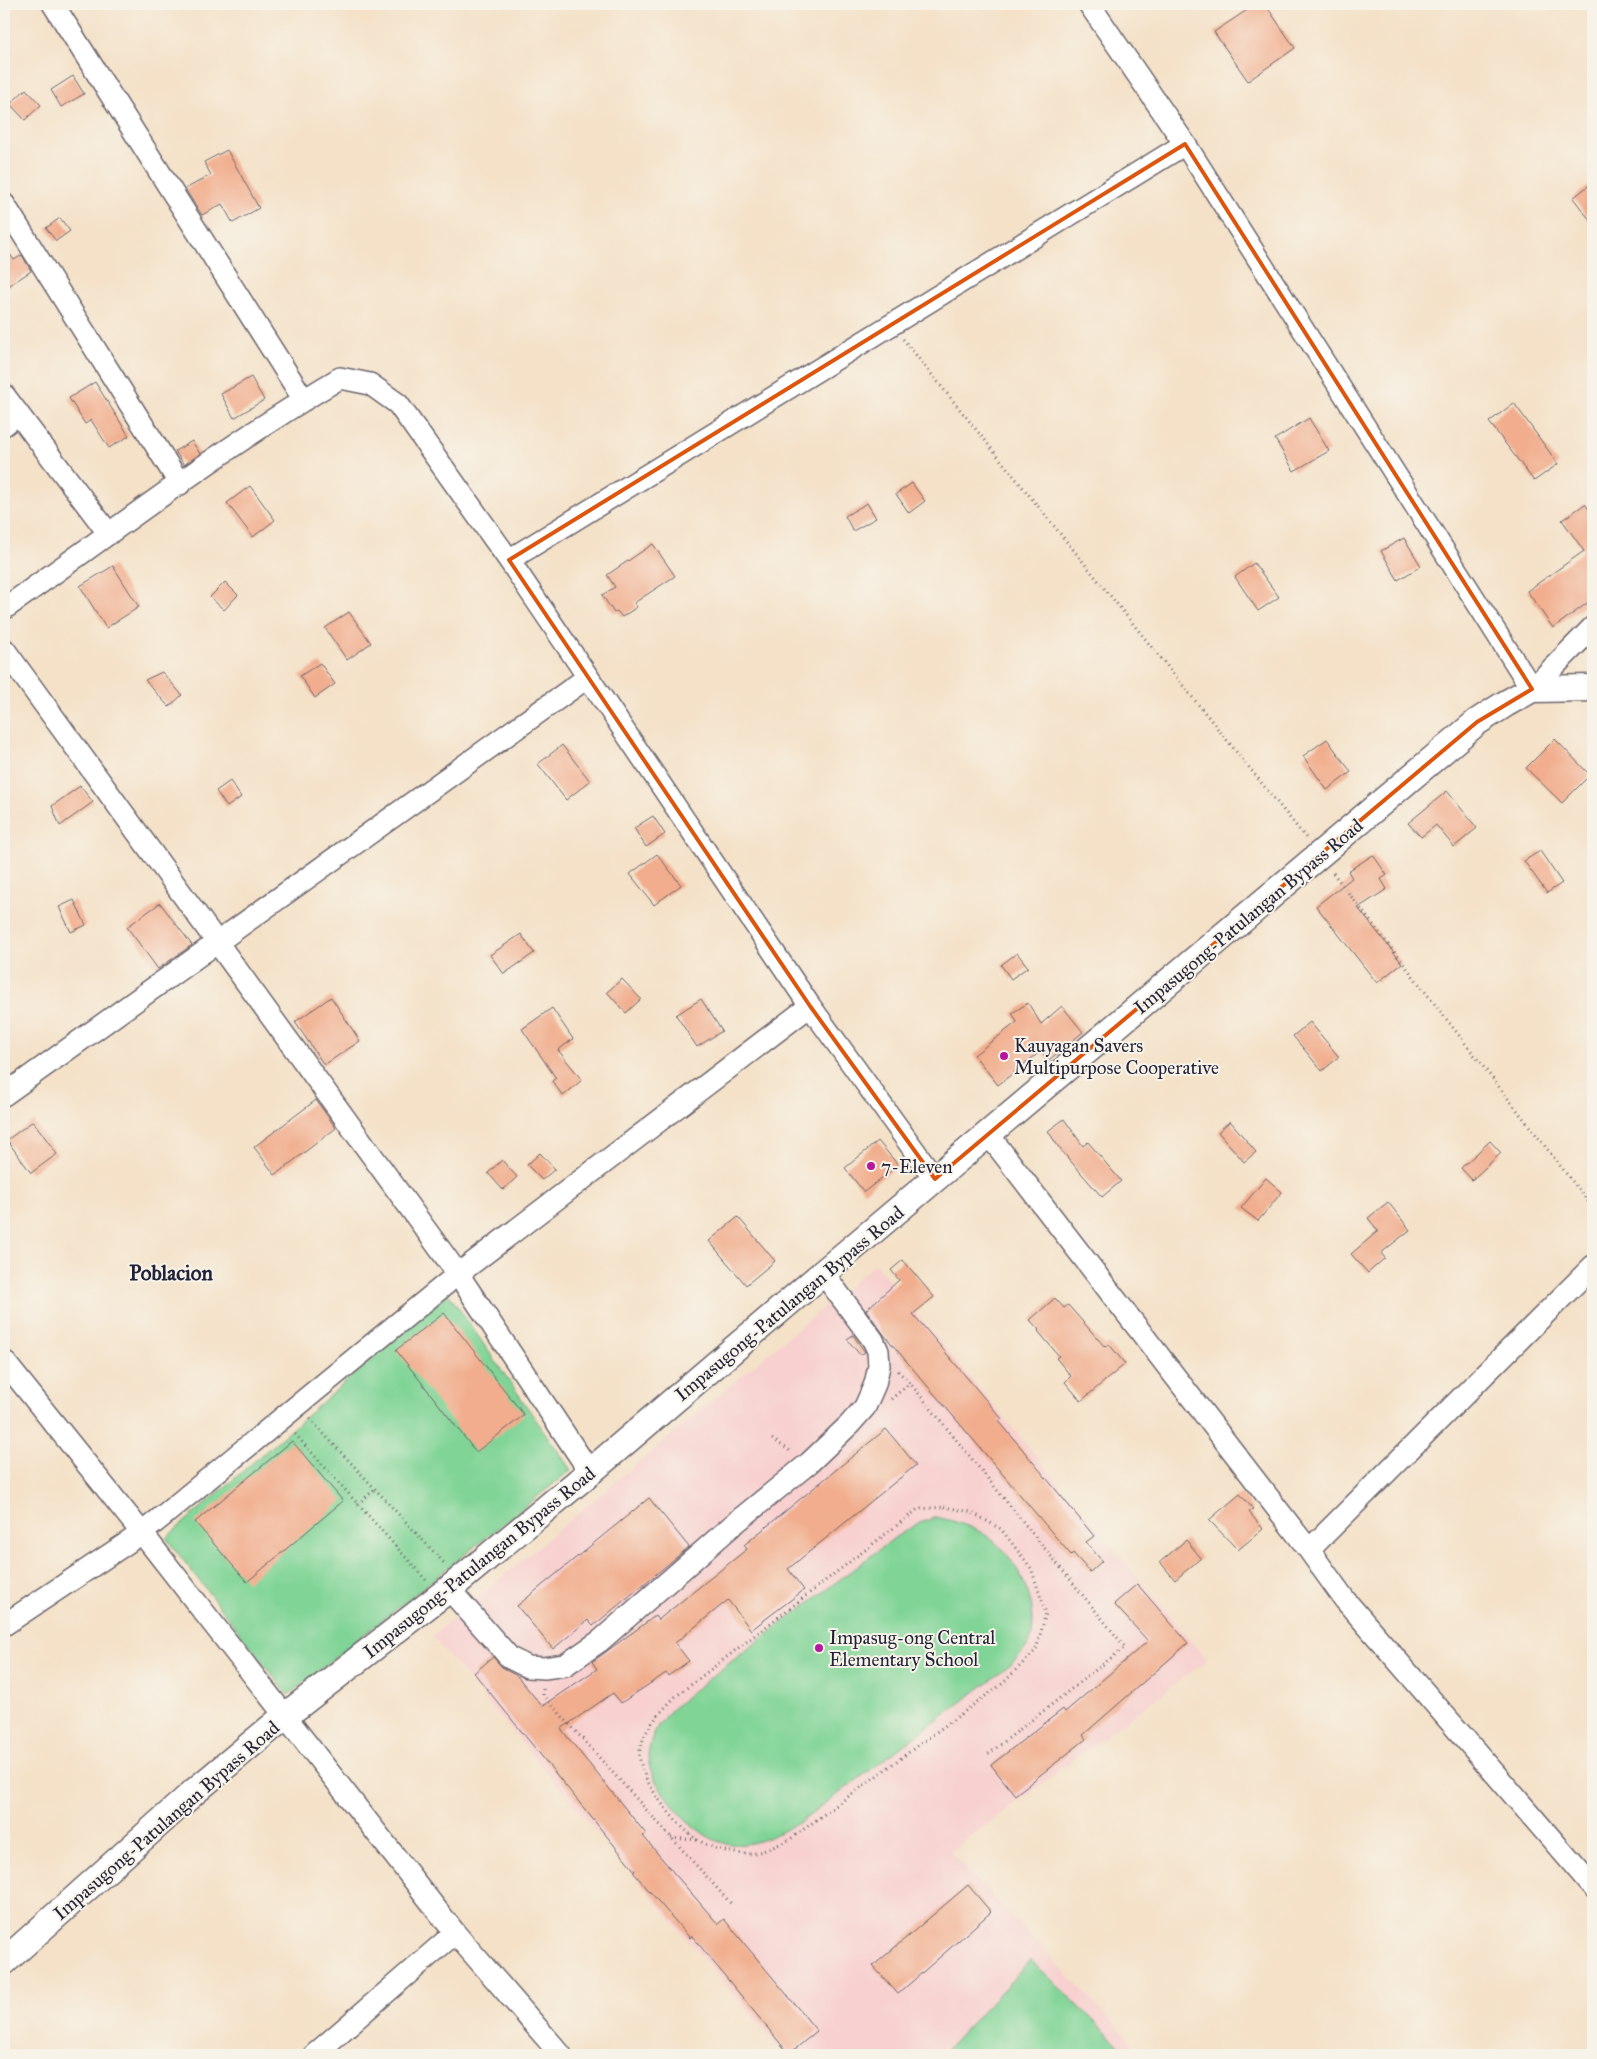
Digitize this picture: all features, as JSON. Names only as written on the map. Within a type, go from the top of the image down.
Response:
[{"type":"main road","name":"Impasugong-Patulangan Bypass Road","points":[[4,1962],[194,1792],[285,1716],[449,1588],[590,1472],[823,1273],[1478,722],[1532,689],[1593,688]]},
{"type":"street","points":[[53,4],[304,400]]},
{"type":"street","points":[[1089,4],[1184,144],[1532,689],[1593,627]]},
{"type":"street","points":[[509,560],[1184,144]]},
{"type":"street","points":[[4,204],[180,484]]},
{"type":"street","points":[[4,609],[180,484],[304,400],[340,378],[370,384],[398,404],[509,560],[810,1006],[935,1179]]},
{"type":"street","points":[[4,395],[11,419],[109,534]]},
{"type":"street","points":[[4,649],[215,943],[458,1274],[590,1472]]},
{"type":"street","points":[[4,1096],[588,677]]},
{"type":"street","points":[[4,1625],[142,1532],[458,1274],[810,1006]]},
{"type":"street","points":[[988,1134],[1309,1550],[1345,1600],[1593,1887]]},
{"type":"street","points":[[1309,1550],[1593,1266]]},
{"type":"street","points":[[449,1588],[510,1658],[528,1667],[544,1668],[565,1665],[600,1641],[816,1457],[865,1407],[875,1384],[879,1366],[878,1352],[872,1340],[823,1273]]},
{"type":"street","points":[[4,1361],[142,1532],[455,1933],[561,2055]]},
{"type":"street","points":[[314,2055],[455,1933]]},
{"type":"path","points":[[892,325],[1320,856],[1593,1208]]},
{"type":"path","points":[[878,1352],[910,1383],[1125,1647],[986,1756]]},
{"type":"path","points":[[289,1412],[375,1489],[449,1588]]},
{"type":"path","points":[[289,1412],[358,1504],[449,1588]]},
{"type":"path","points":[[358,1504],[375,1489]]},
{"type":"path","points":[[670,1838],[698,1840],[724,1851],[751,1854],[789,1840],[1002,1684],[1036,1650],[1046,1614],[1031,1568],[1000,1529],[972,1512],[944,1507],[918,1509],[675,1697],[649,1725],[640,1752],[642,1774],[670,1814],[698,1840]]},
{"type":"path","points":[[544,1668],[543,1695],[733,1906]]},
{"type":"highlighted area","points":[[1185,144],[1532,689],[1477,722],[935,1179],[810,1006],[509,560]]},
{"type":"shaded area","name":"Impasug-ong Central Elementary School","points":[[875,1264],[1207,1660],[950,1852],[1144,2055],[785,2055],[432,1636]]},
{"type":"green space","points":[[448,1293],[571,1470],[288,1695],[166,1538]]},
{"type":"green space","points":[[936,1517],[963,1524],[987,1536],[998,1545],[1017,1568],[1024,1582],[1032,1612],[1033,1627],[1029,1644],[1011,1665],[802,1821],[763,1840],[742,1844],[720,1842],[698,1829],[675,1808],[656,1782],[648,1758],[654,1732],[658,1726],[673,1708],[690,1693],[897,1536],[917,1524]]},
{"type":"green space","points":[[1031,1960],[1126,2052],[1124,2055],[941,2055]]},
{"type":"building","points":[[1256,4],[1265,4],[1295,48],[1248,81],[1214,32]]},
{"type":"building","points":[[73,76],[84,94],[61,107],[51,90]]},
{"type":"building","points":[[26,89],[41,105],[25,120],[10,104]]},
{"type":"building","points":[[227,150],[259,208],[233,223],[222,204],[202,215],[185,189],[211,175],[204,162]]},
{"type":"building","points":[[1593,182],[1593,224],[1573,198]]},
{"type":"building","points":[[60,218],[70,231],[56,241],[46,228]]},
{"type":"building","points":[[4,246],[14,260],[22,255],[31,271],[4,289]]},
{"type":"building","points":[[251,377],[264,400],[234,418],[221,394]]},
{"type":"building","points":[[95,382],[129,436],[109,448],[91,420],[85,424],[69,398]]},
{"type":"building","points":[[1514,403],[1558,464],[1534,481],[1489,422]]},
{"type":"building","points":[[1309,418],[1329,451],[1294,471],[1275,439]]},
{"type":"building","points":[[192,441],[200,454],[184,465],[175,451]]},
{"type":"building","points":[[912,483],[925,501],[909,513],[896,494]]},
{"type":"building","points":[[250,486],[275,520],[253,537],[227,503]]},
{"type":"building","points":[[867,503],[876,518],[853,531],[845,516]]},
{"type":"building","points":[[1585,504],[1593,515],[1593,599],[1553,628],[1527,591],[1584,551],[1562,520]]},
{"type":"building","points":[[1404,538],[1421,566],[1398,580],[1381,551]]},
{"type":"building","points":[[653,544],[675,576],[634,603],[637,607],[622,617],[617,611],[614,613],[602,595],[615,587],[607,575]]},
{"type":"building","points":[[1254,563],[1279,597],[1258,611],[1235,577]]},
{"type":"building","points":[[113,566],[139,607],[106,628],[80,586]]},
{"type":"building","points":[[225,582],[238,595],[224,610],[210,597]]},
{"type":"building","points":[[349,612],[371,643],[347,660],[325,628]]},
{"type":"building","points":[[320,663],[335,684],[315,698],[300,676]]},
{"type":"building","points":[[162,672],[182,695],[169,707],[145,680]]},
{"type":"building","points":[[1327,739],[1351,772],[1327,790],[1303,756]]},
{"type":"building","points":[[1555,739],[1590,775],[1562,803],[1526,768]]},
{"type":"building","points":[[562,745],[590,781],[566,800],[538,764]]},
{"type":"building","points":[[230,781],[241,797],[227,807],[216,791]]},
{"type":"building","points":[[80,786],[93,802],[60,826],[52,806]]},
{"type":"building","points":[[1447,791],[1477,828],[1454,847],[1436,825],[1421,837],[1408,823]]},
{"type":"building","points":[[653,816],[665,834],[646,847],[634,828]]},
{"type":"building","points":[[1540,851],[1562,883],[1547,893],[1524,861]]},
{"type":"building","points":[[657,854],[681,885],[654,905],[630,874]]},
{"type":"building","points":[[1373,855],[1387,875],[1381,879],[1387,889],[1358,908],[1402,963],[1377,983],[1316,906],[1352,878],[1348,871]]},
{"type":"building","points":[[74,900],[86,925],[71,932],[59,907]]},
{"type":"building","points":[[160,903],[192,945],[158,969],[127,927]]},
{"type":"building","points":[[521,934],[534,953],[504,974],[490,955]]},
{"type":"building","points":[[1017,953],[1028,967],[1011,979],[1001,965]]},
{"type":"building","points":[[622,979],[641,999],[626,1013],[607,992]]},
{"type":"building","points":[[331,997],[360,1041],[324,1065],[295,1022]]},
{"type":"building","points":[[701,999],[722,1031],[697,1047],[676,1015]]},
{"type":"building","points":[[1028,1003],[1041,1024],[1062,1006],[1083,1032],[1049,1060],[1041,1051],[998,1085],[974,1055],[1017,1022],[1012,1013]]},
{"type":"building","points":[[552,1008],[573,1039],[558,1050],[582,1080],[563,1096],[552,1081],[556,1078],[522,1029]]},
{"type":"building","points":[[1310,1022],[1339,1057],[1322,1071],[1293,1036]]},
{"type":"building","points":[[316,1100],[336,1128],[275,1175],[254,1147]]},
{"type":"building","points":[[1064,1119],[1083,1146],[1088,1142],[1121,1181],[1102,1197],[1060,1149],[1048,1131]]},
{"type":"building","points":[[33,1121],[57,1154],[31,1173],[7,1140]]},
{"type":"building","points":[[1230,1121],[1256,1152],[1244,1162],[1218,1132]]},
{"type":"building","name":"7-Eleven","points":[[878,1141],[898,1165],[864,1192],[845,1168]]},
{"type":"building","points":[[1490,1141],[1501,1153],[1472,1180],[1461,1168]]},
{"type":"building","points":[[540,1153],[555,1169],[542,1180],[527,1165]]},
{"type":"building","points":[[502,1160],[517,1177],[503,1190],[488,1173]]},
{"type":"building","points":[[1266,1178],[1282,1192],[1258,1221],[1241,1208]]},
{"type":"building","points":[[1388,1202],[1410,1230],[1381,1253],[1385,1258],[1368,1273],[1351,1254],[1378,1231],[1368,1218]]},
{"type":"building","points":[[738,1217],[775,1261],[746,1285],[709,1241]]},
{"type":"building","points":[[903,1260],[934,1297],[913,1314],[1002,1419],[999,1421],[1094,1536],[1086,1542],[1102,1561],[1090,1572],[1073,1553],[1071,1555],[885,1336],[866,1310],[899,1280],[891,1270]]},
{"type":"building","points":[[1055,1298],[1064,1308],[1068,1305],[1105,1347],[1109,1344],[1125,1364],[1081,1401],[1065,1382],[1071,1376],[1056,1358],[1059,1356],[1030,1320]]},
{"type":"building","points":[[444,1313],[524,1415],[476,1452],[396,1350]]},
{"type":"building","points":[[853,1335],[865,1352],[860,1355],[847,1339]]},
{"type":"building","points":[[886,1429],[916,1465],[788,1569],[804,1590],[751,1630],[728,1600],[675,1643],[689,1661],[668,1676],[666,1673],[621,1703],[613,1693],[561,1729],[646,1834],[643,1836],[673,1872],[718,1924],[724,1919],[817,2031],[789,2054],[692,1936],[690,1938],[633,1872],[635,1871],[474,1673],[493,1657],[504,1669],[517,1676],[542,1706],[597,1669],[592,1662],[655,1616],[658,1620],[747,1549],[744,1545]]},
{"type":"building","points":[[292,1441],[343,1501],[247,1582],[195,1522]]},
{"type":"building","points":[[1240,1494],[1253,1509],[1249,1512],[1263,1529],[1238,1550],[1209,1520]]},
{"type":"building","points":[[649,1498],[689,1547],[593,1626],[588,1620],[553,1649],[517,1606]]},
{"type":"building","points":[[1186,1540],[1201,1558],[1175,1580],[1160,1562]]},
{"type":"building","points":[[1137,1584],[1188,1643],[1083,1735],[1086,1739],[1015,1795],[991,1765],[1063,1709],[1065,1712],[1148,1641],[1114,1604]]},
{"type":"building","points":[[968,1885],[991,1912],[898,1994],[873,1966]]},
{"type":"place","name":"Kauyagan Savers Multipurpose Cooperative","points":[[1004,1056]]},
{"type":"place","name":"7-Eleven","points":[[871,1166]]},
{"type":"place","name":"Impasug-ong Central Elementary School","points":[[819,1648]]},
{"type":"district","name":"Poblacion","points":[[171,1273]]}]
